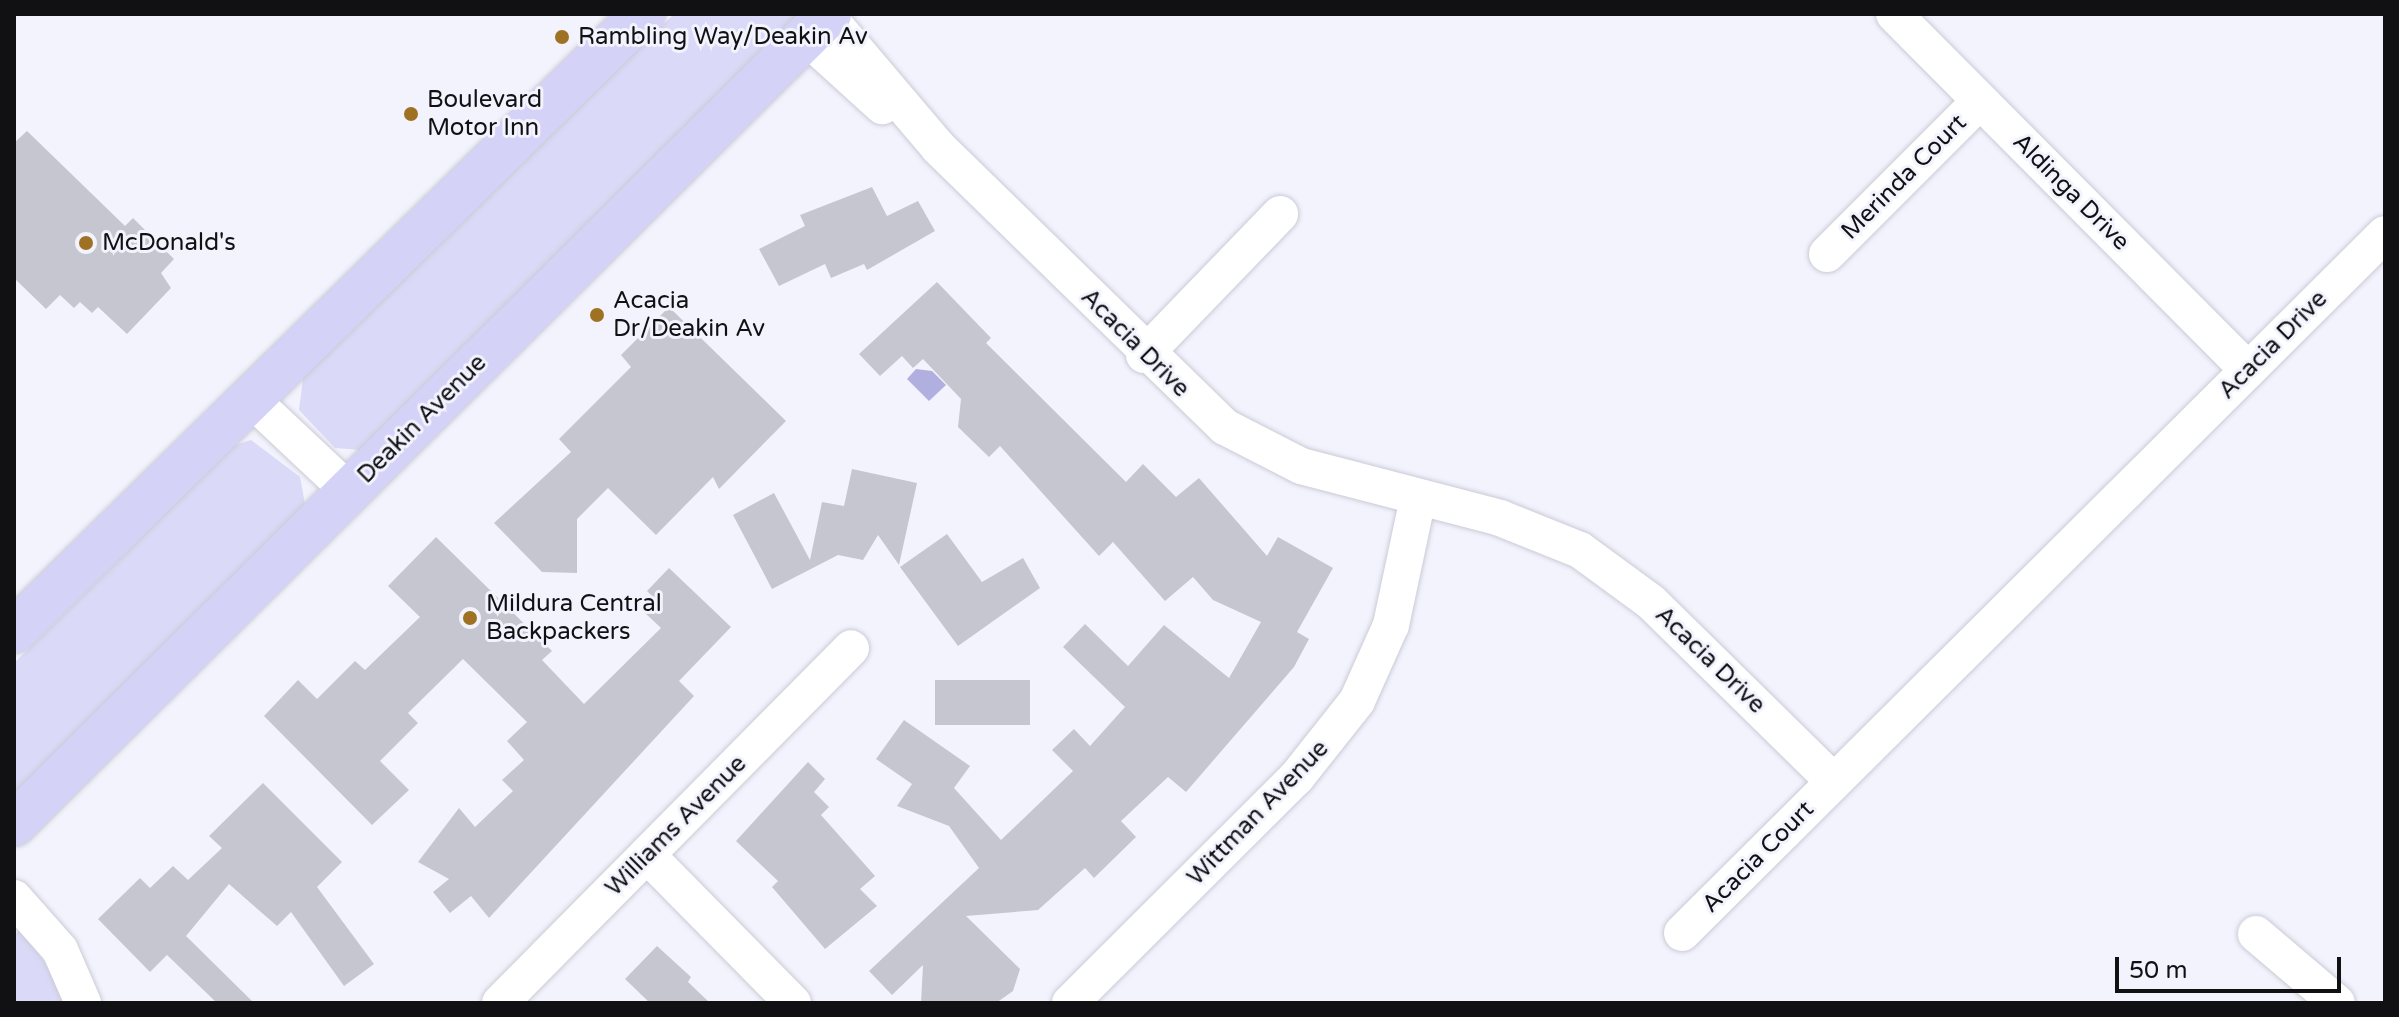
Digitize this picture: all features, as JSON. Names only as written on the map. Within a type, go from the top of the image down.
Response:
[{"type":"highway","points":[[14,631],[643,14]]},
{"type":"highway","name":"Deakin Avenue","points":[[14,824],[820,23]]},
{"type":"street","name":"Aldinga Drive","points":[[1894,14],[2248,370]]},
{"type":"street","name":"Acacia Drive","points":[[820,23],[1144,355],[1260,448],[1342,480],[1542,532],[1618,573],[1833,781],[2385,234]]},
{"type":"street","name":"Merinda Court","points":[[1827,254],[1980,101]]},
{"type":"street","points":[[1144,355],[1280,214]]},
{"type":"street","points":[[251,399],[349,491]]},
{"type":"street","name":"Wittman Avenue","points":[[1070,1003],[1296,778],[1357,701],[1391,625],[1418,498]]},
{"type":"street","name":"Williams Avenue","points":[[500,1003],[851,648]]},
{"type":"street","name":"Acacia Court","points":[[1682,933],[1833,781]]},
{"type":"street","points":[[647,855],[793,1003]]},
{"type":"street","points":[[14,898],[60,950],[83,1003]]},
{"type":"street","points":[[2256,934],[2337,1003]]},
{"type":"shaded area","points":[[674,14],[802,14],[361,450],[335,448],[299,410],[303,378]]},
{"type":"shaded area","points":[[251,440],[300,477],[305,504],[14,796],[14,663],[235,445]]},
{"type":"shaded area","points":[[21,928],[54,976],[64,1003],[14,1003],[14,936]]},
{"type":"water","points":[[916,369],[932,371],[946,385],[929,401],[907,379]]},
{"type":"building","name":"McDonald's","points":[[27,131],[125,226],[133,218],[174,259],[161,273],[171,288],[127,334],[98,307],[92,313],[80,302],[74,308],[60,295],[46,309],[14,278],[14,143]]},
{"type":"building","points":[[872,187],[887,216],[918,201],[935,231],[867,270],[864,264],[831,278],[825,264],[779,286],[759,249],[805,226],[800,215]]},
{"type":"building","points":[[937,282],[991,338],[986,343],[1126,482],[1143,464],[1176,497],[1199,478],[1267,556],[1278,537],[1333,568],[1297,632],[1309,639],[1294,667],[1186,792],[1168,777],[1121,821],[1136,837],[1094,878],[1085,868],[1038,910],[966,916],[1020,969],[1013,991],[996,1003],[921,1003],[923,965],[892,995],[869,971],[979,868],[949,826],[897,806],[912,784],[876,759],[904,720],[970,766],[954,788],[1001,840],[1073,771],[1052,750],[1074,729],[1090,746],[1125,707],[1063,647],[1085,624],[1128,666],[1164,625],[1229,678],[1261,622],[1213,600],[1193,577],[1165,601],[1113,542],[1099,556],[1000,446],[989,457],[958,427],[961,399],[923,359],[913,368],[902,356],[880,376],[859,354]]},
{"type":"building","points":[[669,307],[786,421],[719,489],[713,477],[656,535],[608,488],[577,519],[577,573],[542,572],[494,523],[571,452],[559,439],[631,367],[621,355]]},
{"type":"building","points":[[852,469],[917,483],[899,565],[878,535],[863,560],[838,555],[772,589],[733,515],[774,493],[810,560],[822,502],[844,506]]},
{"type":"building","points":[[947,534],[982,582],[1023,558],[1040,588],[958,646],[900,567]]},
{"type":"building","points":[[436,537],[552,651],[542,660],[584,704],[661,628],[645,613],[660,604],[647,591],[669,568],[731,627],[679,681],[694,696],[489,918],[471,896],[450,913],[433,892],[449,879],[418,862],[459,808],[475,827],[513,791],[502,780],[524,760],[507,741],[527,722],[463,659],[408,713],[418,723],[380,761],[409,790],[372,825],[264,716],[298,680],[317,699],[355,661],[365,670],[420,617],[388,586]]},
{"type":"building","points":[[935,680],[1030,680],[1030,725],[935,725]]},
{"type":"building","points":[[808,762],[825,779],[814,792],[829,807],[821,815],[875,876],[860,889],[877,906],[825,949],[772,887],[778,881],[736,841]]},
{"type":"building","points":[[263,783],[342,862],[317,887],[374,964],[344,986],[291,912],[277,926],[229,884],[186,936],[254,1003],[217,1003],[167,955],[150,972],[98,919],[140,878],[150,888],[173,866],[188,880],[222,848],[209,836]]},
{"type":"building","points":[[657,946],[691,977],[688,982],[710,1003],[650,1003],[625,979]]},
{"type":"place","name":"Rambling Way/Deakin Av","points":[[562,37]]},
{"type":"place","name":"Boulevard Motor Inn","points":[[411,114]]},
{"type":"place","name":"McDonald's","points":[[86,243]]},
{"type":"place","name":"Acacia Dr/Deakin Av","points":[[597,315]]},
{"type":"place","name":"Mildura Central Backpackers","points":[[470,618]]}]
